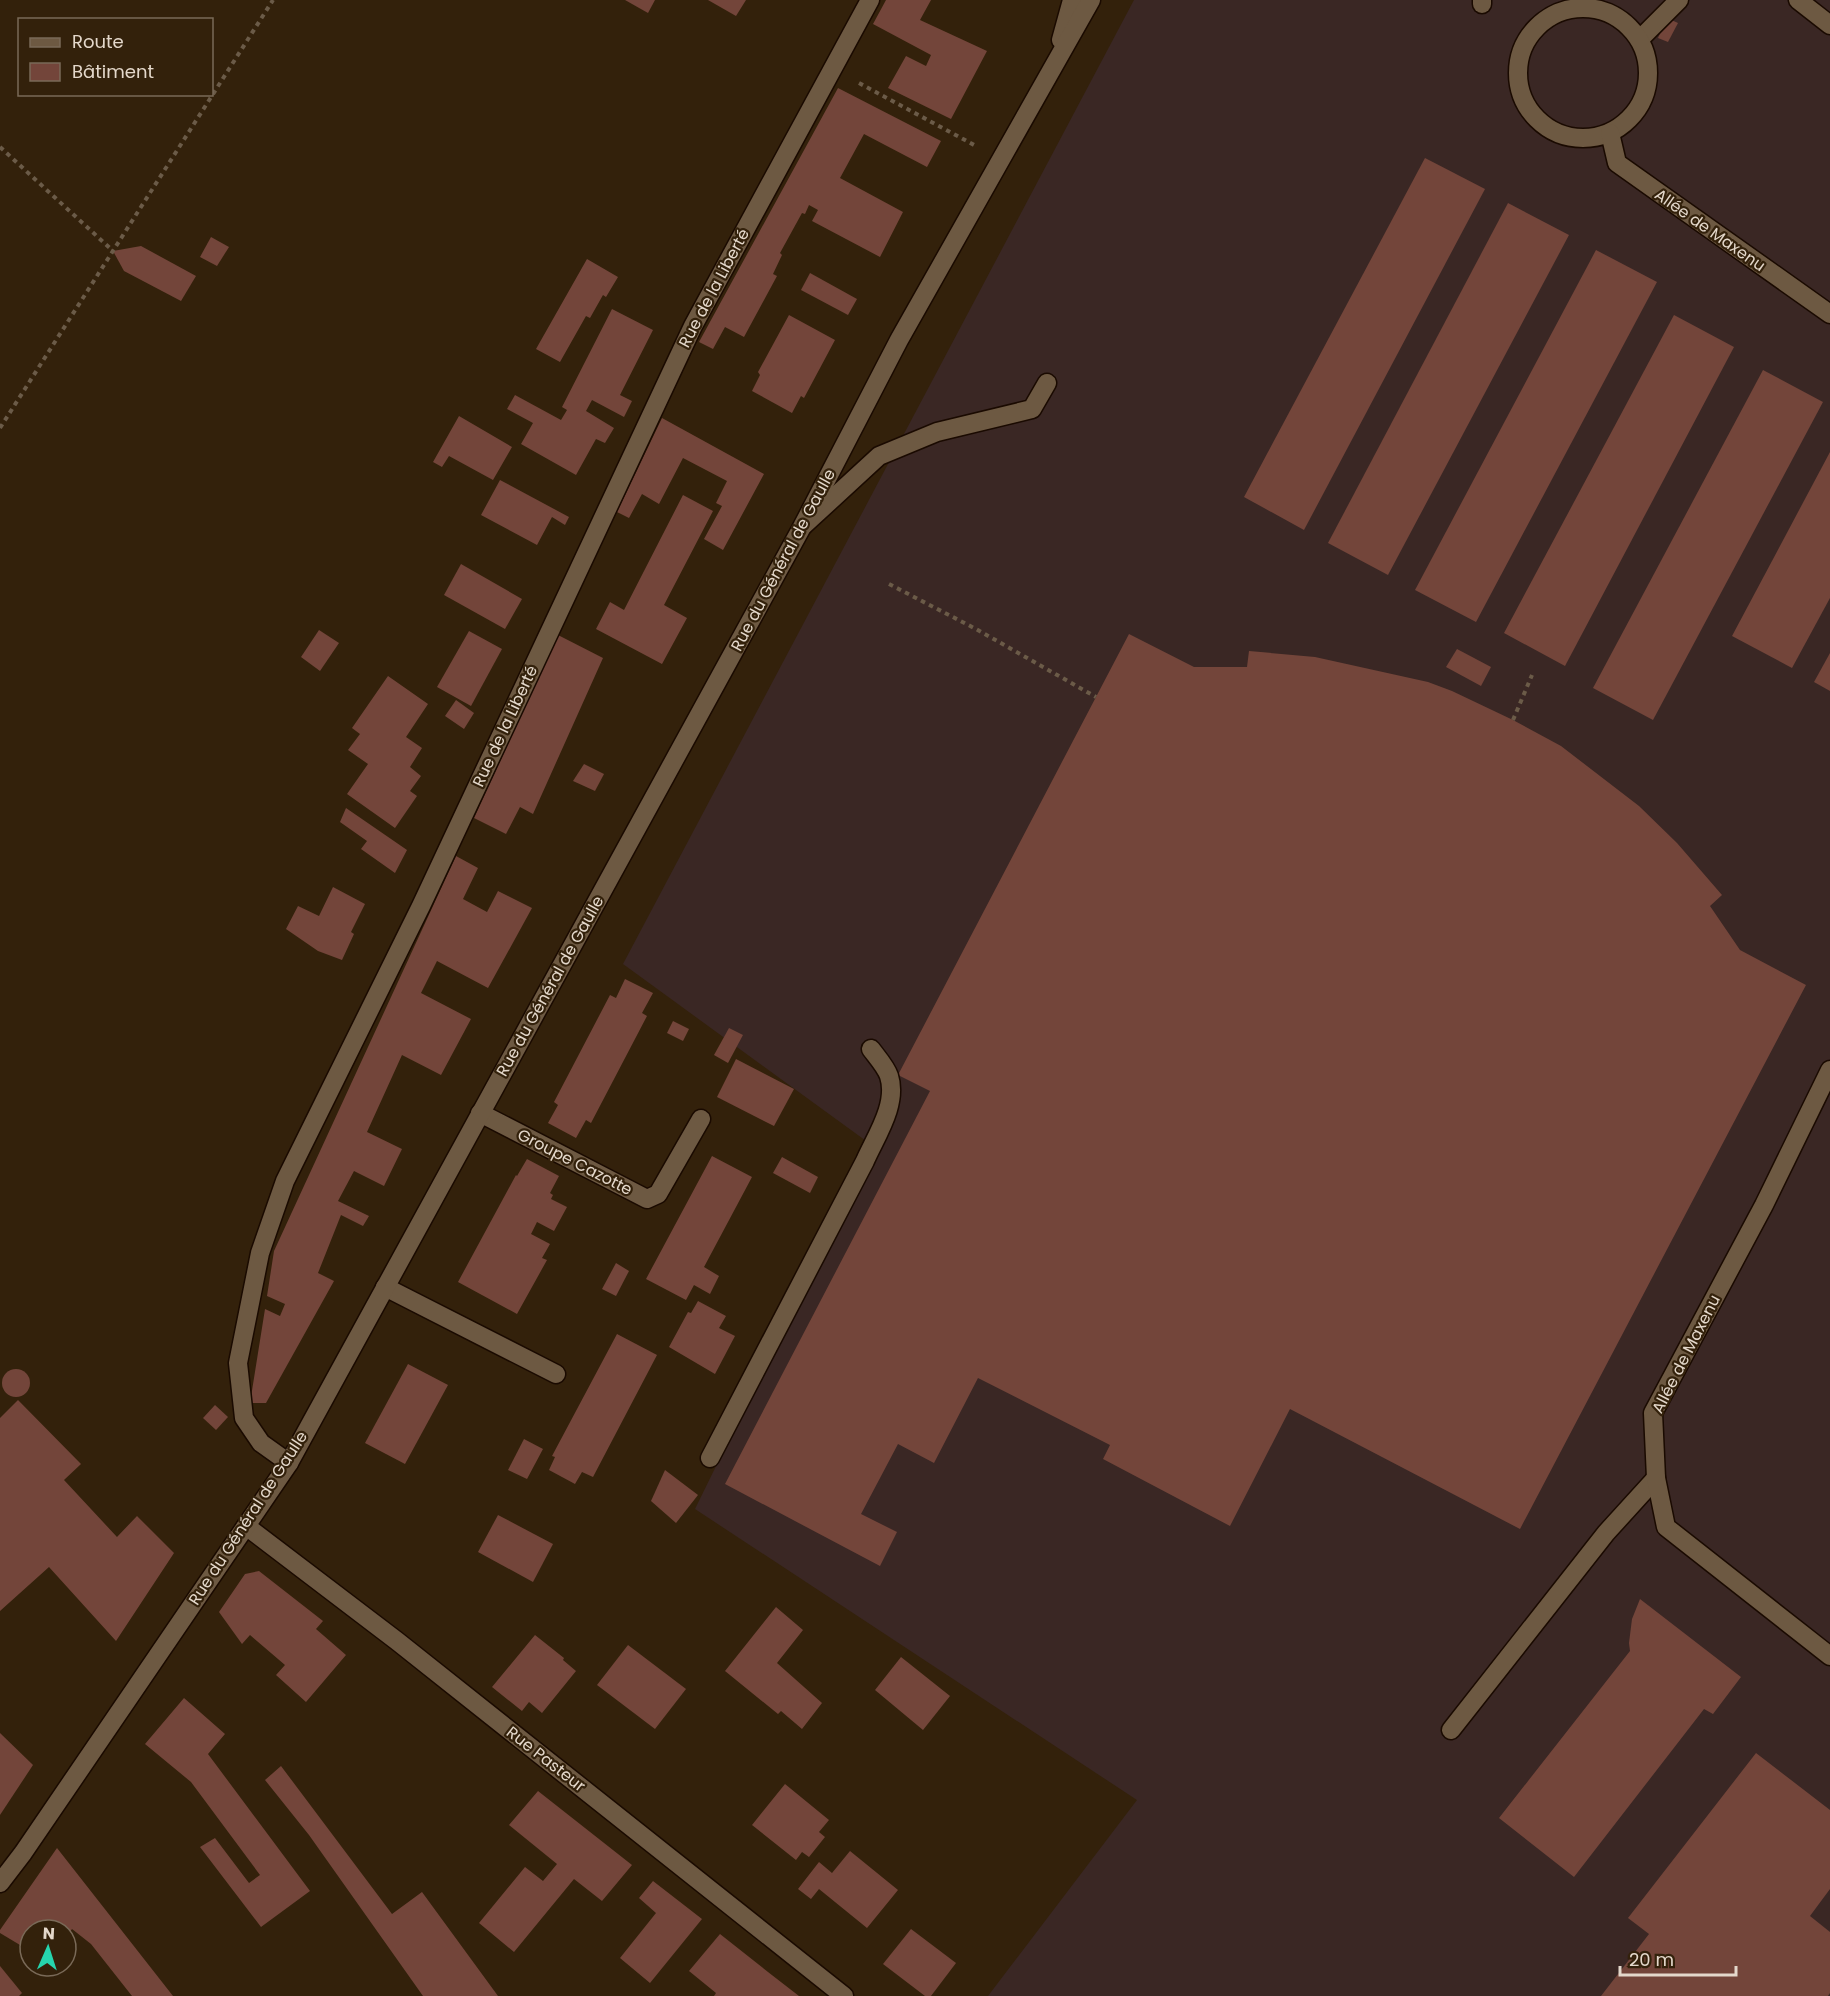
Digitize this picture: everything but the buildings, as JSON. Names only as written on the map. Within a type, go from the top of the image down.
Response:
[{"type":"street","name":"Rue de la Liberté","points":[[289,1463],[261,1443],[244,1418],[238,1363],[260,1253],[285,1182],[422,906],[693,326],[870,0]]},
{"type":"street","points":[[1056,62],[1072,0]]},
{"type":"street","points":[[1056,62],[1091,0]]},
{"type":"street","points":[[1640,39],[1679,0]]},
{"type":"street","points":[[1798,0],[1830,25]]},
{"type":"street","points":[[1589,4],[1609,12],[1626,24],[1640,39],[1647,56],[1649,75],[1645,93],[1637,109],[1625,123],[1610,133],[1592,138],[1573,137],[1555,132],[1540,122],[1528,108],[1520,90],[1517,72],[1520,54],[1528,37],[1554,14],[1589,4]]},
{"type":"street","name":"Rue du Général de Gaulle","points":[[0,1883],[23,1853],[289,1463],[802,527],[899,340],[1056,62]]},
{"type":"street","name":"Allée de Maxenu","points":[[1610,133],[1617,163],[1830,314]]},
{"type":"street","points":[[802,527],[879,456],[937,432],[1032,409],[1047,383]]},
{"type":"street","points":[[710,1458],[866,1161],[888,1110],[891,1087],[888,1074],[871,1049]]},
{"type":"street","name":"Allée de Maxenu","points":[[1830,1070],[1764,1205],[1653,1413],[1656,1478],[1666,1527],[1830,1656]]},
{"type":"street","name":"Groupe Cazotte","points":[[480,1113],[647,1198],[658,1194],[701,1119]]},
{"type":"street","points":[[385,1287],[556,1374]]},
{"type":"street","points":[[1451,1730],[1606,1533],[1656,1478]]},
{"type":"street","name":"Rue Pasteur","points":[[246,1526],[397,1641],[844,1996]]},
{"type":"path","points":[[213,94],[273,0]]},
{"type":"path","points":[[832,68],[1000,160]]},
{"type":"path","points":[[0,428],[212,96]]},
{"type":"path","points":[[0,147],[113,251]]},
{"type":"path","points":[[889,584],[1095,697]]},
{"type":"path","points":[[1513,720],[1532,675]]},
{"type":"shaded area","points":[[1134,0],[1830,0],[1830,1996],[988,1996],[1137,1800],[695,1509],[873,1146],[623,964]]}]
